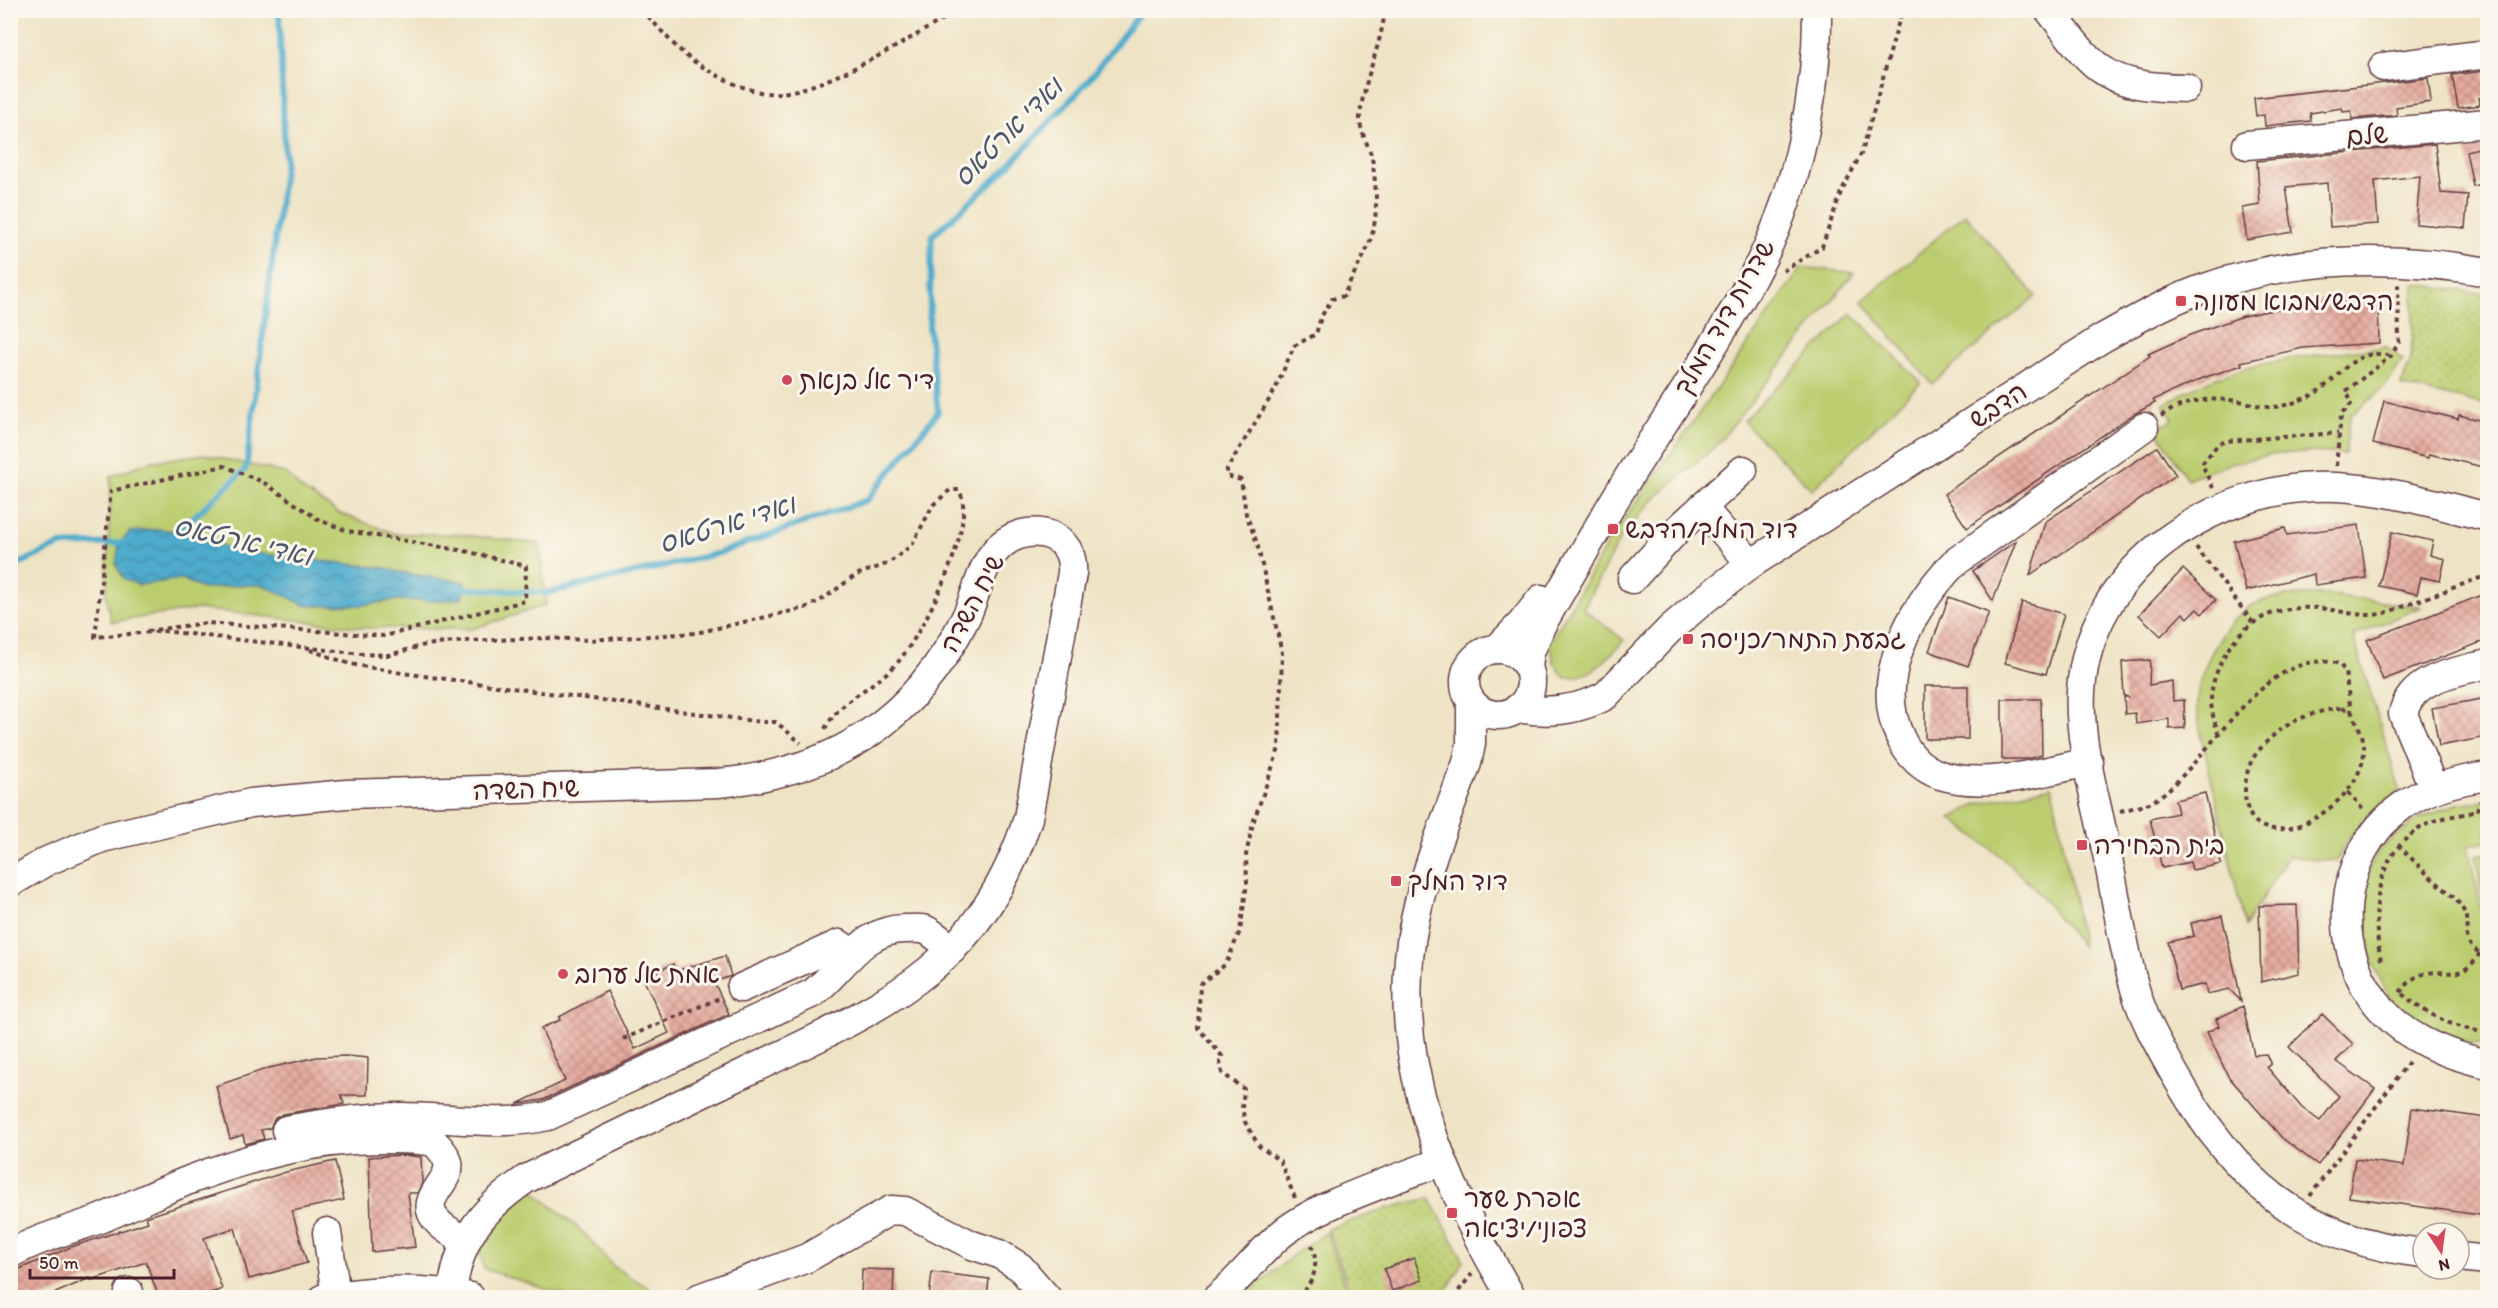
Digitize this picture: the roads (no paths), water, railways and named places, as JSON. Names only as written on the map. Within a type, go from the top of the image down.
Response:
[{"type":"street","name":"שדרות דוד המלך","points":[[1529,672],[1530,652],[1541,626],[1631,473],[1744,294],[1764,254],[1788,192],[1802,140],[1813,81],[1817,10]]},
{"type":"street","points":[[2049,10],[2083,54],[2098,68],[2124,81],[2152,87],[2186,88]]},
{"type":"street","points":[[2383,67],[2487,54]]},
{"type":"street","name":"שלם","points":[[2247,145],[2487,123]]},
{"type":"street","name":"הדבש","points":[[1513,711],[1574,708],[1605,696],[1670,629],[1751,564],[2101,339],[2150,311],[2200,290],[2251,275],[2303,265],[2355,261],[2398,261],[2487,272]]},
{"type":"street","points":[[2088,762],[1992,779],[1956,778],[1930,771],[1911,755],[1898,733],[1891,708],[1893,678],[1902,645],[1918,610],[1953,562],[2144,427]]},
{"type":"street","points":[[1632,579],[1675,532],[1743,470]]},
{"type":"street","name":"שדרות דוד המלך","points":[[1497,649],[1537,604],[1631,473]]},
{"type":"street","points":[[2411,1251],[2355,1239],[2330,1230],[2297,1213],[2267,1193],[2249,1176],[2220,1144],[2194,1107],[2152,1030],[2134,987],[2084,740],[2081,691],[2089,647],[2106,606],[2132,571],[2164,542],[2183,529],[2223,509],[2244,500],[2289,490],[2334,487],[2380,492],[2487,516]]},
{"type":"street","points":[[1702,507],[1751,564]]},
{"type":"street","name":"שיח השדה","points":[[10,883],[47,861],[94,841],[251,803],[346,795],[718,783],[776,774],[820,760],[861,739],[887,721],[911,699],[933,673],[953,644],[990,559],[999,547],[1017,536],[1032,533],[1049,535],[1066,545],[1072,561],[1072,573],[1028,818],[1018,849],[990,905],[952,950],[926,974],[870,1011],[526,1179],[492,1205],[474,1226],[465,1241],[457,1264],[462,1296]]},
{"type":"street","points":[[1513,711],[1488,714],[1479,710],[1467,696],[1464,680],[1469,664],[1482,653],[1497,649],[1515,654],[1554,700],[1574,708]]},
{"type":"street","points":[[2434,789],[2403,714],[2406,702],[2413,692],[2428,682],[2447,674],[2487,664]]},
{"type":"street","points":[[1467,763],[1486,736],[1528,695],[1529,672]]},
{"type":"street","points":[[1472,703],[1467,763],[1427,873],[1415,919],[1406,994],[1409,1041],[1417,1084],[1442,1161],[1464,1211],[1512,1298]]},
{"type":"street","points":[[2487,776],[2434,789],[2404,804],[2379,827],[2359,857],[2350,881],[2345,909],[2347,936],[2361,980],[2387,1016],[2424,1042],[2446,1052],[2487,1064]]},
{"type":"street","points":[[286,1130],[333,1121],[375,1118],[509,1122],[548,1116],[813,993],[829,981],[852,953],[880,932],[900,928],[925,929],[952,950]]},
{"type":"street","points":[[741,988],[839,944],[852,953]]},
{"type":"street","points":[[10,1254],[24,1246],[101,1218],[191,1179],[246,1160],[302,1146],[357,1139],[421,1139],[434,1142],[448,1161],[448,1171],[434,1192],[431,1204],[433,1215],[438,1223],[465,1241]]},
{"type":"street","points":[[1217,1298],[1237,1282],[1279,1236],[1304,1219],[1442,1161]]},
{"type":"street","points":[[699,1298],[807,1258],[891,1210],[906,1212],[972,1245],[999,1254],[1020,1268],[1047,1298]]},
{"type":"street","points":[[327,1232],[330,1297],[390,1290],[462,1296]]},
{"type":"street","points":[[2471,1258],[2487,1260]]},
{"type":"water","points":[[160,529],[187,533],[237,551],[385,568],[465,582],[462,598],[438,601],[397,600],[363,605],[307,606],[263,585],[203,589],[182,579],[139,585],[124,579],[116,565],[119,544],[130,532]]},
{"type":"waterway","points":[[173,536],[246,469],[285,161],[279,10]]},
{"type":"waterway","name":"ואדי ארטאס","points":[[458,588],[547,593],[716,554],[867,500],[938,412],[929,328],[932,236],[1003,172],[1088,81],[1142,10]]},
{"type":"waterway","name":"ואדי ארטאס","points":[[10,568],[60,545],[125,543]]},
{"type":"place","name":"הדבש/מבוא מעונה","points":[[2181,301]]},
{"type":"place","name":"דיר אל בנאת","points":[[787,380]]},
{"type":"place","name":"דוד המלך/הדבש","points":[[1613,529]]},
{"type":"place","name":"גבעת התמר/כניסה","points":[[1688,639]]},
{"type":"place","name":"בית הבחירה","points":[[2082,845]]},
{"type":"place","name":"דוד המלך","points":[[1396,881]]},
{"type":"place","name":"אמת אל ערוב","points":[[563,974]]},
{"type":"place","name":"אפרת שער צפוני/יציאה","points":[[1452,1213]]}]
